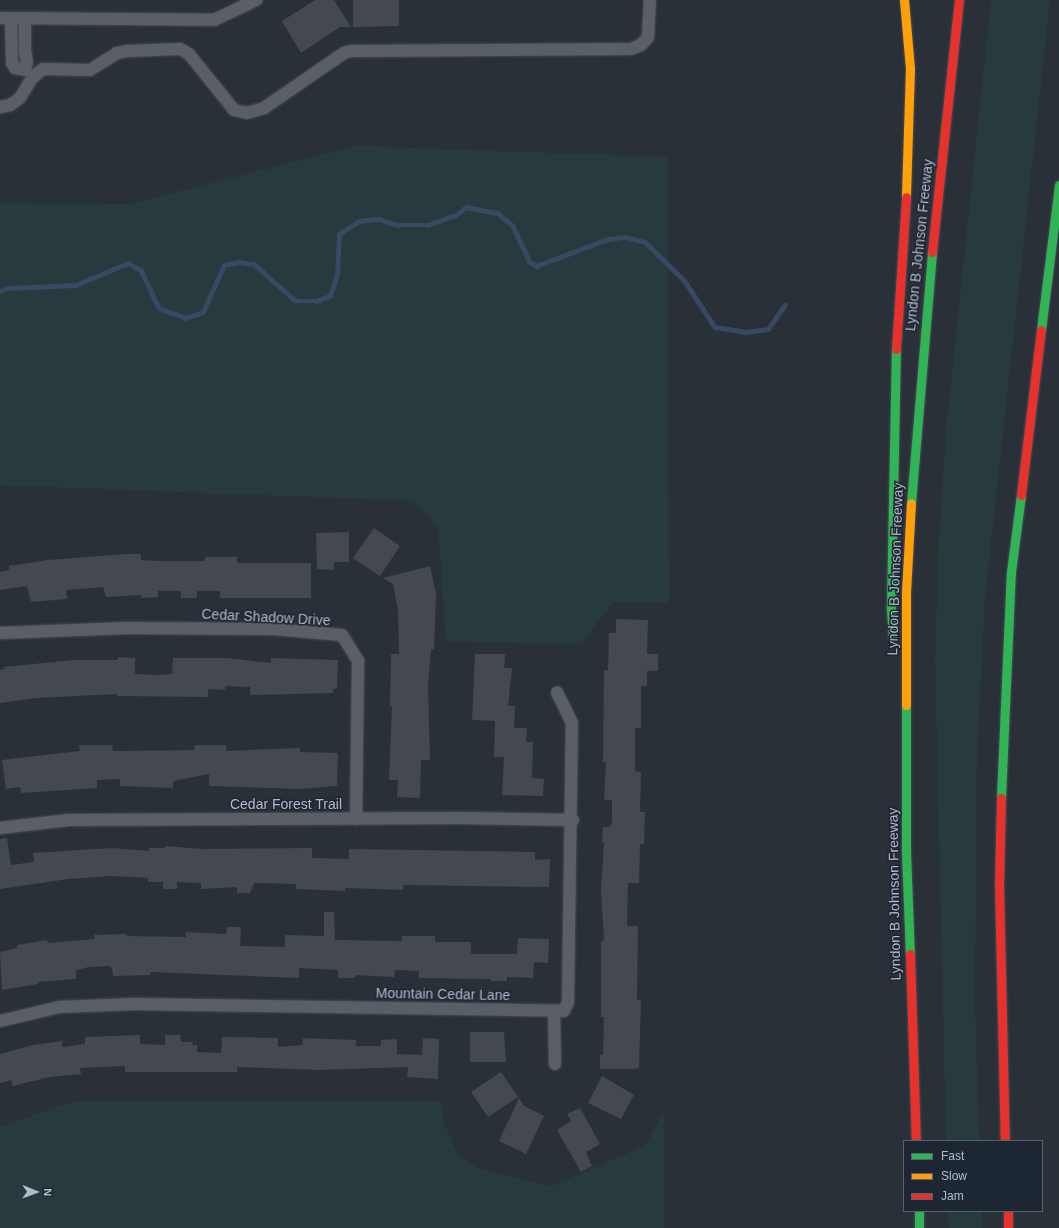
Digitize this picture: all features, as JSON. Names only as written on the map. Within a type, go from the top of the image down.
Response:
[{"type":"highway","points":[[894,645],[891,606],[895,359],[908,162],[910,68],[904,0]]},
{"type":"highway","name":"Lyndon B Johnson Freeway","points":[[916,1140],[906,776],[906,592],[913,466],[959,0]]},
{"type":"highway","points":[[1005,1140],[999,885],[1005,673],[1012,572],[1059,185]]},
{"type":"highway","points":[[896,660],[906,776]]},
{"type":"highway","points":[[918,1212],[919,1228]]},
{"type":"highway","points":[[1008,1212],[1008,1228]]},
{"type":"street","points":[[256,0],[214,20],[5,18],[12,63],[15,68],[29,74],[49,68],[90,70],[117,53],[127,50],[180,49],[189,54],[234,110],[247,113],[264,108],[344,53],[351,51],[630,49],[641,45],[648,37],[650,0]]},
{"type":"street","points":[[0,107],[10,105],[20,98],[29,74],[25,51],[25,18]]},
{"type":"street","name":"Cedar Shadow Drive","points":[[0,633],[127,628],[273,629],[342,636],[358,661],[356,819]]},
{"type":"street","points":[[555,1064],[554,1011],[564,1011],[568,1002],[573,820],[572,723],[557,692]]},
{"type":"street","name":"Cedar Forest Trail","points":[[0,828],[69,820],[573,820]]},
{"type":"street","name":"Mountain Cedar Lane","points":[[0,1021],[59,1007],[134,1004],[554,1011]]},
{"type":"green space","points":[[991,0],[1050,0],[985,599],[977,755],[975,1000],[979,1140],[946,1140],[935,659],[938,556],[946,430]]},
{"type":"green space","points":[[357,146],[668,157],[669,603],[613,602],[581,645],[446,641],[438,527],[413,501],[0,485],[0,203],[129,204]]},
{"type":"green space","points":[[75,1101],[441,1101],[445,1126],[458,1155],[481,1170],[552,1186],[646,1145],[664,1110],[664,1228],[0,1228],[0,1127]]},
{"type":"green space","points":[[948,1212],[982,1212],[982,1228],[949,1228]]},
{"type":"building","points":[[315,0],[334,0],[351,27],[340,27],[301,53],[282,21]]},
{"type":"building","points":[[353,0],[399,0],[399,26],[353,27]]},
{"type":"building","points":[[374,528],[400,546],[380,576],[353,558]]},
{"type":"building","points":[[349,532],[349,562],[334,562],[334,570],[317,569],[316,533]]},
{"type":"building","points":[[141,554],[141,560],[159,561],[205,561],[205,557],[237,557],[237,563],[311,563],[311,598],[220,598],[220,591],[197,591],[197,598],[181,598],[181,591],[158,591],[158,597],[142,598],[141,595],[106,597],[103,587],[66,590],[67,599],[31,602],[27,586],[0,590],[0,572],[9,570],[9,566],[48,560]]},
{"type":"building","points":[[430,566],[436,594],[434,649],[431,649],[428,685],[430,760],[421,760],[420,798],[397,797],[398,780],[389,780],[392,706],[390,706],[391,654],[399,654],[398,610],[393,584],[383,578]]},
{"type":"building","points":[[616,619],[648,620],[647,654],[658,654],[658,671],[647,671],[647,686],[641,686],[641,728],[635,728],[635,771],[641,772],[640,812],[645,812],[644,844],[640,844],[639,883],[628,883],[627,926],[638,926],[637,1000],[641,1000],[639,1068],[600,1069],[600,1055],[603,1055],[604,1017],[601,1017],[601,941],[604,941],[601,890],[604,842],[602,842],[603,827],[609,827],[612,823],[612,800],[604,800],[606,762],[603,762],[604,670],[608,670],[609,633],[616,633]]},
{"type":"building","points":[[475,654],[505,654],[504,668],[512,668],[508,706],[515,706],[514,728],[527,728],[526,742],[533,742],[532,778],[544,779],[543,796],[502,795],[504,757],[494,757],[495,721],[472,720]]},
{"type":"building","points":[[118,657],[135,658],[135,674],[157,675],[172,674],[173,658],[225,658],[271,663],[271,658],[338,660],[337,689],[333,689],[333,693],[250,695],[250,687],[225,686],[225,690],[208,689],[208,697],[117,696],[117,694],[37,698],[0,703],[0,670],[5,669],[4,667],[74,660],[118,660]]},
{"type":"building","points":[[79,745],[112,745],[113,751],[194,750],[195,745],[226,745],[226,751],[300,748],[300,752],[338,753],[337,786],[300,789],[209,786],[209,774],[173,781],[173,788],[120,786],[120,779],[97,780],[97,788],[21,793],[20,787],[6,789],[2,760],[80,751]]},
{"type":"building","points":[[7,838],[11,865],[34,862],[33,853],[112,848],[149,851],[149,848],[165,848],[165,846],[202,849],[312,848],[312,858],[349,859],[349,849],[535,852],[535,860],[550,859],[549,887],[403,885],[403,890],[345,888],[345,891],[296,889],[296,884],[254,883],[250,893],[237,893],[237,887],[201,889],[201,883],[177,882],[177,889],[163,889],[163,882],[148,882],[148,878],[111,876],[68,879],[0,889],[0,839]]},
{"type":"building","points":[[324,912],[334,912],[335,940],[402,941],[402,936],[435,936],[435,942],[471,942],[471,954],[517,954],[518,938],[549,939],[548,963],[534,962],[533,978],[507,977],[507,981],[491,981],[491,979],[419,978],[419,971],[395,970],[394,977],[355,975],[355,978],[338,978],[338,970],[299,968],[299,978],[151,972],[150,975],[113,976],[112,968],[109,966],[89,967],[76,970],[76,979],[38,982],[38,984],[2,990],[0,952],[17,948],[17,945],[47,940],[48,943],[95,939],[94,935],[127,934],[127,936],[186,937],[186,932],[226,934],[227,927],[241,927],[240,946],[285,947],[285,935],[324,936]]},
{"type":"building","points":[[470,1032],[504,1032],[506,1062],[470,1062]]},
{"type":"building","points":[[140,1035],[140,1044],[165,1045],[165,1035],[180,1035],[181,1042],[193,1042],[192,1045],[197,1045],[197,1052],[221,1053],[222,1037],[278,1038],[278,1047],[302,1045],[303,1038],[356,1040],[356,1046],[381,1046],[381,1040],[397,1039],[397,1054],[422,1055],[423,1038],[439,1039],[438,1079],[407,1077],[408,1067],[319,1070],[237,1067],[237,1072],[125,1072],[125,1066],[80,1068],[81,1074],[50,1077],[13,1086],[11,1080],[0,1083],[0,1054],[33,1045],[62,1041],[62,1047],[85,1044],[85,1037]]},
{"type":"building","points":[[501,1072],[518,1097],[488,1117],[471,1092]]},
{"type":"building","points":[[602,1076],[634,1095],[621,1119],[588,1103]]},
{"type":"building","points":[[519,1098],[524,1106],[544,1116],[526,1154],[499,1141]]},
{"type":"building","points":[[580,1108],[600,1144],[586,1152],[592,1166],[581,1172],[557,1130],[571,1121],[567,1114]]},
{"type":"waterway","points":[[0,291],[8,288],[76,285],[128,263],[141,270],[159,308],[186,318],[203,312],[224,265],[239,262],[254,264],[296,301],[316,301],[330,296],[337,274],[339,234],[359,221],[379,219],[398,225],[428,225],[456,215],[466,207],[498,213],[513,226],[529,261],[536,266],[608,239],[625,237],[645,242],[684,280],[715,327],[745,332],[768,329],[785,305]]},
{"type":"traffic: fast","points":[[1041,330],[1059,185]]},
{"type":"traffic: fast","points":[[911,503],[932,252]]},
{"type":"traffic: fast","points":[[893,638],[891,606],[896,349]]},
{"type":"traffic: fast","points":[[1001,798],[1011,572],[1021,495]]},
{"type":"traffic: fast","points":[[906,705],[906,852],[910,954]]},
{"type":"traffic: fast","points":[[919,1212],[919,1228]]},
{"type":"traffic: slow","points":[[904,0],[910,68],[906,197]]},
{"type":"traffic: slow","points":[[906,705],[906,592],[911,503]]},
{"type":"traffic: jam","points":[[932,252],[959,0]]},
{"type":"traffic: jam","points":[[896,349],[906,197]]},
{"type":"traffic: jam","points":[[1021,495],[1041,330]]},
{"type":"traffic: jam","points":[[1001,798],[999,885],[1005,1140]]},
{"type":"traffic: jam","points":[[910,954],[916,1140]]},
{"type":"traffic: jam","points":[[1008,1212],[1008,1228]]}]
